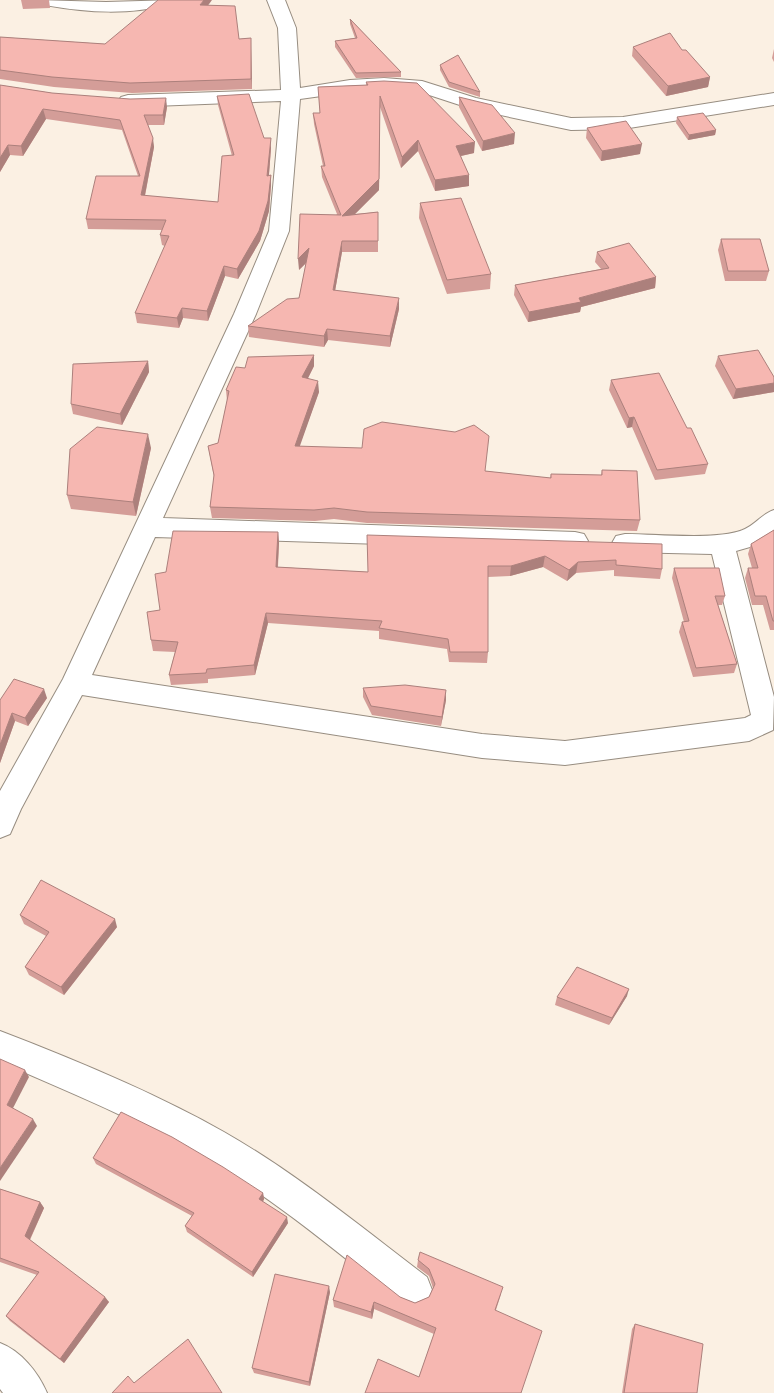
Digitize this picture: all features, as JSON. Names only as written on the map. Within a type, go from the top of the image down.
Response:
[{"type":"street","points":[[45,0],[110,9],[142,6],[167,0]]},
{"type":"street","points":[[2,812],[75,683],[245,314],[280,231],[291,95],[287,28],[276,0]]},
{"type":"street","points":[[113,100],[168,101],[291,95],[350,86],[384,84],[422,87],[472,103],[571,124],[623,123],[774,99]]},
{"type":"street","points":[[146,527],[722,546],[755,536],[774,519]]},
{"type":"street","points":[[75,683],[482,746],[533,751],[564,753],[749,729],[763,722],[765,716],[722,546]]},
{"type":"street","points":[[0,1046],[133,1102],[212,1144],[297,1199],[414,1290]]},
{"type":"street","points":[[0,1361],[28,1393]]},
{"type":"building","points":[[158,0],[204,0],[200,5],[235,6],[239,39],[251,38],[251,79],[130,83],[52,77],[0,70],[0,37],[105,44]]},
{"type":"building","points":[[350,19],[401,72],[356,73],[335,41],[357,38]]},
{"type":"building","points":[[670,33],[682,50],[686,50],[710,77],[668,86],[633,47]]},
{"type":"building","points":[[458,55],[480,92],[449,82],[440,65]]},
{"type":"building","points":[[366,82],[417,83],[475,142],[456,146],[469,175],[435,180],[418,140],[402,157],[380,96],[379,179],[342,216],[378,212],[378,241],[342,241],[333,290],[399,298],[390,336],[327,329],[324,336],[248,326],[287,299],[299,298],[309,248],[298,259],[300,214],[341,215],[321,166],[325,166],[313,113],[320,113],[318,87],[368,85]]},
{"type":"building","points":[[0,85],[52,93],[130,99],[166,98],[163,115],[144,115],[153,138],[141,195],[218,202],[222,156],[234,155],[217,96],[249,94],[264,138],[271,138],[267,176],[271,175],[268,201],[259,231],[237,269],[224,266],[207,311],[182,308],[177,318],[135,313],[169,236],[160,235],[166,220],[86,219],[96,176],[140,176],[120,120],[43,109],[21,146],[8,145],[0,158]]},
{"type":"building","points":[[459,97],[492,105],[515,133],[483,141]]},
{"type":"building","points":[[703,113],[716,130],[689,135],[677,117]]},
{"type":"building","points":[[626,121],[642,144],[602,151],[587,128]]},
{"type":"building","points":[[461,198],[491,274],[447,280],[420,203]]},
{"type":"building","points":[[721,239],[760,239],[769,271],[728,271]]},
{"type":"building","points":[[629,243],[656,277],[579,298],[581,302],[529,312],[515,285],[609,268],[597,252]]},
{"type":"building","points":[[758,350],[774,377],[774,383],[736,389],[718,356]]},
{"type":"building","points":[[314,355],[302,377],[318,381],[295,446],[362,448],[364,429],[382,422],[455,432],[474,425],[489,436],[485,471],[551,478],[551,474],[602,475],[602,470],[637,471],[640,520],[367,512],[334,508],[314,510],[210,507],[214,475],[208,446],[218,443],[229,391],[226,390],[236,367],[245,368],[248,357]]},
{"type":"building","points":[[148,361],[120,414],[71,404],[73,364]]},
{"type":"building","points":[[659,373],[687,428],[691,428],[708,464],[657,470],[634,417],[629,418],[611,380]]},
{"type":"building","points":[[97,427],[148,434],[133,502],[67,495],[70,449]]},
{"type":"building","points":[[774,530],[773,621],[766,596],[755,596],[748,568],[758,568],[751,544]]},
{"type":"building","points":[[173,531],[278,532],[276,567],[368,572],[367,535],[662,544],[662,569],[616,565],[616,560],[578,562],[569,570],[545,556],[511,566],[488,566],[488,652],[450,652],[448,639],[379,628],[382,621],[266,613],[254,665],[207,669],[206,673],[169,675],[178,642],[151,640],[147,612],[160,610],[155,574],[166,572]]},
{"type":"building","points":[[674,568],[719,568],[725,596],[715,596],[737,664],[696,668],[682,622],[689,621]]},
{"type":"building","points":[[14,679],[44,689],[25,718],[12,713],[0,745],[0,700]]},
{"type":"building","points":[[405,685],[446,690],[442,717],[371,706],[363,688]]},
{"type":"building","points":[[41,880],[115,919],[61,987],[25,967],[49,932],[20,915]]},
{"type":"building","points":[[577,967],[629,989],[612,1018],[557,997]]},
{"type":"building","points":[[0,1059],[25,1070],[7,1105],[33,1119],[0,1168]]},
{"type":"building","points":[[121,1112],[172,1137],[223,1167],[263,1193],[259,1199],[287,1217],[252,1272],[185,1226],[194,1213],[93,1158]]},
{"type":"building","points":[[0,1189],[40,1202],[25,1236],[105,1297],[60,1359],[6,1316],[39,1272],[0,1258]]},
{"type":"building","points":[[420,1252],[503,1287],[495,1310],[542,1331],[521,1393],[365,1393],[378,1359],[419,1377],[436,1328],[374,1302],[371,1312],[333,1300],[347,1255],[400,1297],[415,1303],[429,1297],[435,1284],[429,1269],[418,1260]]},
{"type":"building","points":[[275,1274],[329,1286],[309,1382],[252,1368]]},
{"type":"building","points":[[635,1324],[703,1344],[697,1393],[624,1393]]},
{"type":"building","points":[[188,1339],[222,1393],[112,1393],[128,1376],[134,1383]]}]
